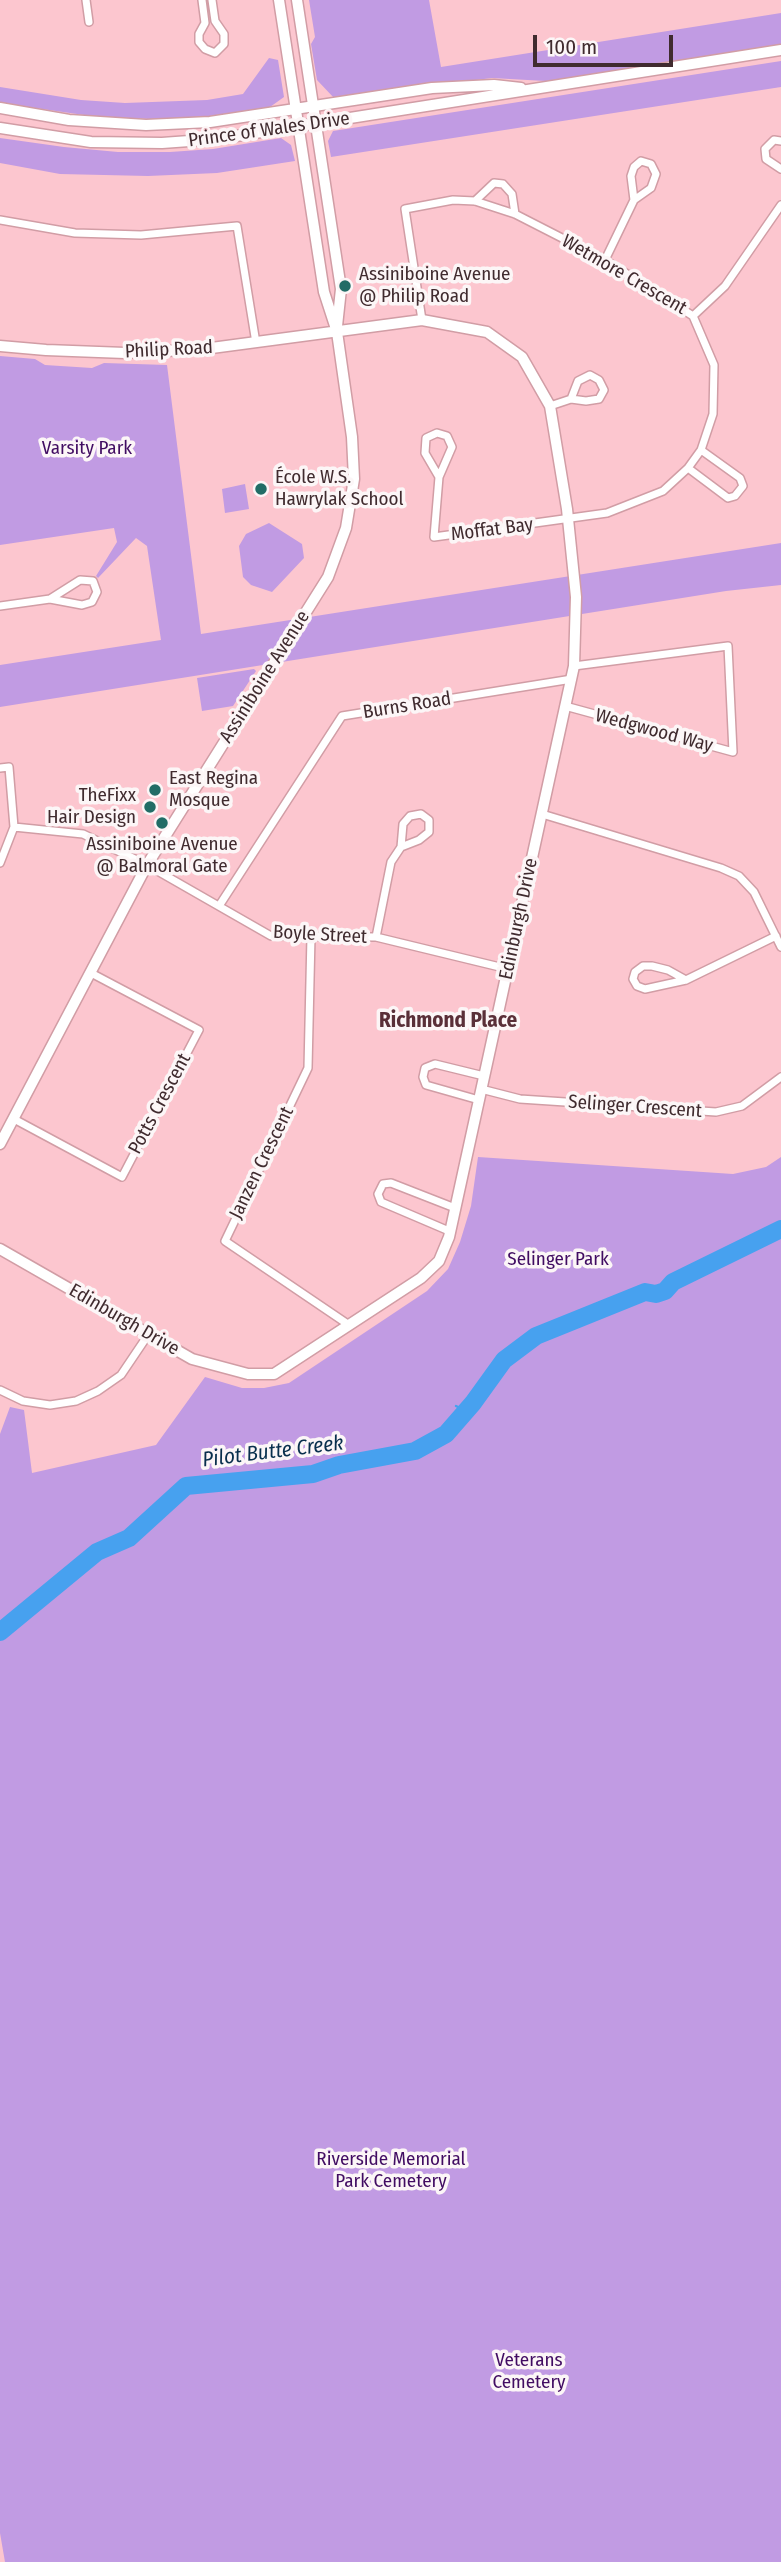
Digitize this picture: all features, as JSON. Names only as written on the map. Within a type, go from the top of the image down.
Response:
[{"type":"street","points":[[86,0],[89,22]]},
{"type":"street","points":[[202,0],[205,23],[199,34],[199,43],[215,53],[224,44],[224,34],[215,21],[212,0]]},
{"type":"street","name":"Assiniboine Avenue","points":[[0,1144],[147,865],[328,577],[346,528],[354,479],[352,437],[337,332],[324,292],[279,0]]},
{"type":"street","name":"Assiniboine Avenue","points":[[297,0],[341,289],[337,332]]},
{"type":"street","name":"Prince of Wales Drive","points":[[0,128],[91,142],[162,143],[217,139],[781,50]]},
{"type":"street","name":"Prince of Wales Drive","points":[[0,108],[69,120],[146,125],[211,122],[432,88],[494,85],[537,89]]},
{"type":"street","points":[[781,141],[774,141],[765,149],[766,159],[781,169]]},
{"type":"street","points":[[605,260],[635,200],[651,188],[656,174],[651,164],[642,161],[634,167],[631,176],[635,200]]},
{"type":"street","name":"Wetmore Crescent","points":[[475,201],[494,183],[503,184],[512,194],[515,214]]},
{"type":"street","name":"Wetmore Crescent","points":[[422,320],[405,209],[453,200],[475,201],[515,214],[605,260],[693,316],[714,365],[713,414],[701,450],[688,468],[663,492],[607,513],[568,520]]},
{"type":"street","points":[[693,316],[725,286],[781,205]]},
{"type":"street","points":[[0,220],[75,233],[141,235],[237,226],[256,343]]},
{"type":"street","name":"Edinburgh Drive","points":[[0,1249],[191,1359],[248,1374],[274,1374],[421,1278],[439,1261],[455,1208],[572,679],[576,597],[568,520],[551,406],[522,357],[487,332],[422,320],[337,332]]},
{"type":"street","name":"Philip Road","points":[[0,346],[149,353],[337,332]]},
{"type":"street","points":[[551,406],[571,399],[599,399],[604,390],[600,380],[590,375],[578,381],[571,399]]},
{"type":"street","name":"Moffat Bay","points":[[439,477],[425,453],[426,438],[437,433],[447,436],[452,447],[439,477],[434,537],[568,520]]},
{"type":"street","points":[[688,468],[727,498],[735,496],[743,486],[740,478],[701,450]]},
{"type":"street","points":[[0,606],[50,599],[82,605],[92,603],[97,592],[93,581],[80,580],[50,599]]},
{"type":"street","name":"Wedgwood Way","points":[[565,706],[733,752],[728,646],[574,666]]},
{"type":"street","name":"Burns Road","points":[[219,906],[342,716],[572,679]]},
{"type":"street","points":[[0,768],[9,767],[14,827],[0,863]]},
{"type":"street","points":[[376,937],[391,862],[401,847],[403,824],[410,816],[421,814],[429,820],[429,832],[419,840],[401,847]]},
{"type":"street","points":[[542,814],[721,867],[740,876],[754,892],[781,947]]},
{"type":"street","name":"Boyle Street","points":[[14,827],[83,834],[147,865],[271,936],[376,937],[508,969]]},
{"type":"street","name":"Janzen Crescent","points":[[311,936],[308,1068],[225,1241],[349,1325]]},
{"type":"street","points":[[687,980],[668,970],[643,966],[635,972],[633,979],[637,986],[645,989],[687,980],[776,936]]},
{"type":"street","name":"Potts Crescent","points":[[14,1119],[122,1177],[135,1153],[199,1030],[91,973]]},
{"type":"street","name":"Selinger Crescent","points":[[484,1076],[435,1064],[425,1068],[423,1077],[426,1085],[520,1099],[716,1112],[742,1106],[781,1077]]},
{"type":"street","points":[[449,1231],[381,1202],[378,1194],[383,1184],[391,1183],[455,1208]]},
{"type":"street","points":[[0,1390],[23,1401],[50,1405],[76,1401],[98,1391],[121,1375],[148,1335]]},
{"type":"green space","points":[[309,0],[429,0],[441,67],[781,13],[781,47],[563,82],[492,78],[334,98],[317,80],[311,44],[315,37]]},
{"type":"green space","points":[[269,58],[278,60],[284,97],[270,107],[203,117],[150,119],[91,116],[0,103],[0,87],[81,100],[125,103],[207,100],[243,94]]},
{"type":"green space","points":[[781,61],[781,87],[331,157],[328,141],[333,131]]},
{"type":"green space","points":[[0,138],[118,152],[170,152],[213,149],[281,138],[291,145],[295,161],[217,173],[148,176],[60,174],[0,163]]},
{"type":"green space","name":"Varsity Park","points":[[0,356],[35,359],[45,365],[92,368],[104,363],[167,365],[201,634],[781,543],[781,585],[726,591],[0,707],[0,665],[161,640],[147,546],[136,538],[98,578],[96,576],[117,542],[114,528],[0,545]]},
{"type":"green space","points":[[245,484],[249,509],[225,513],[222,489]]},
{"type":"green space","points":[[269,523],[302,544],[304,558],[272,592],[251,585],[243,577],[239,546],[246,534]]},
{"type":"green space","points":[[254,669],[256,671],[233,706],[202,711],[197,678]]},
{"type":"green space","name":"Riverside Memorial Park Cemetery","points":[[478,1157],[733,1174],[766,1167],[781,1157],[781,2562],[5,2562],[0,2533],[0,1434],[10,1407],[24,1410],[32,1473],[156,1445],[205,1377],[242,1388],[264,1388],[289,1383],[427,1291],[448,1269],[471,1206]]},
{"type":"waterway","name":"Pilot Butte Creek","points":[[0,1632],[97,1552],[129,1538],[186,1486],[313,1474],[339,1465],[415,1451],[446,1434],[473,1403],[504,1360],[536,1336],[645,1292],[656,1294],[665,1291],[673,1282],[781,1229]]},
{"type":"waterway","points":[[456,1406],[467,1407]]},
{"type":"place","name":"Assiniboine Avenue @ Philip Road","points":[[345,286]]},
{"type":"place","name":"École W.S. Hawrylak School","points":[[261,489]]},
{"type":"place","name":"East Regina Mosque","points":[[155,790]]},
{"type":"place","name":"TheFixx Hair Design","points":[[150,807]]},
{"type":"place","name":"Assiniboine Avenue @ Balmoral Gate","points":[[162,823]]},
{"type":"district","name":"Richmond Place","points":[[448,1021]]},
{"type":"park label","name":"Selinger Park","points":[[558,1260]]},
{"type":"park label","name":"Veterans Cemetery","points":[[529,2372]]}]
